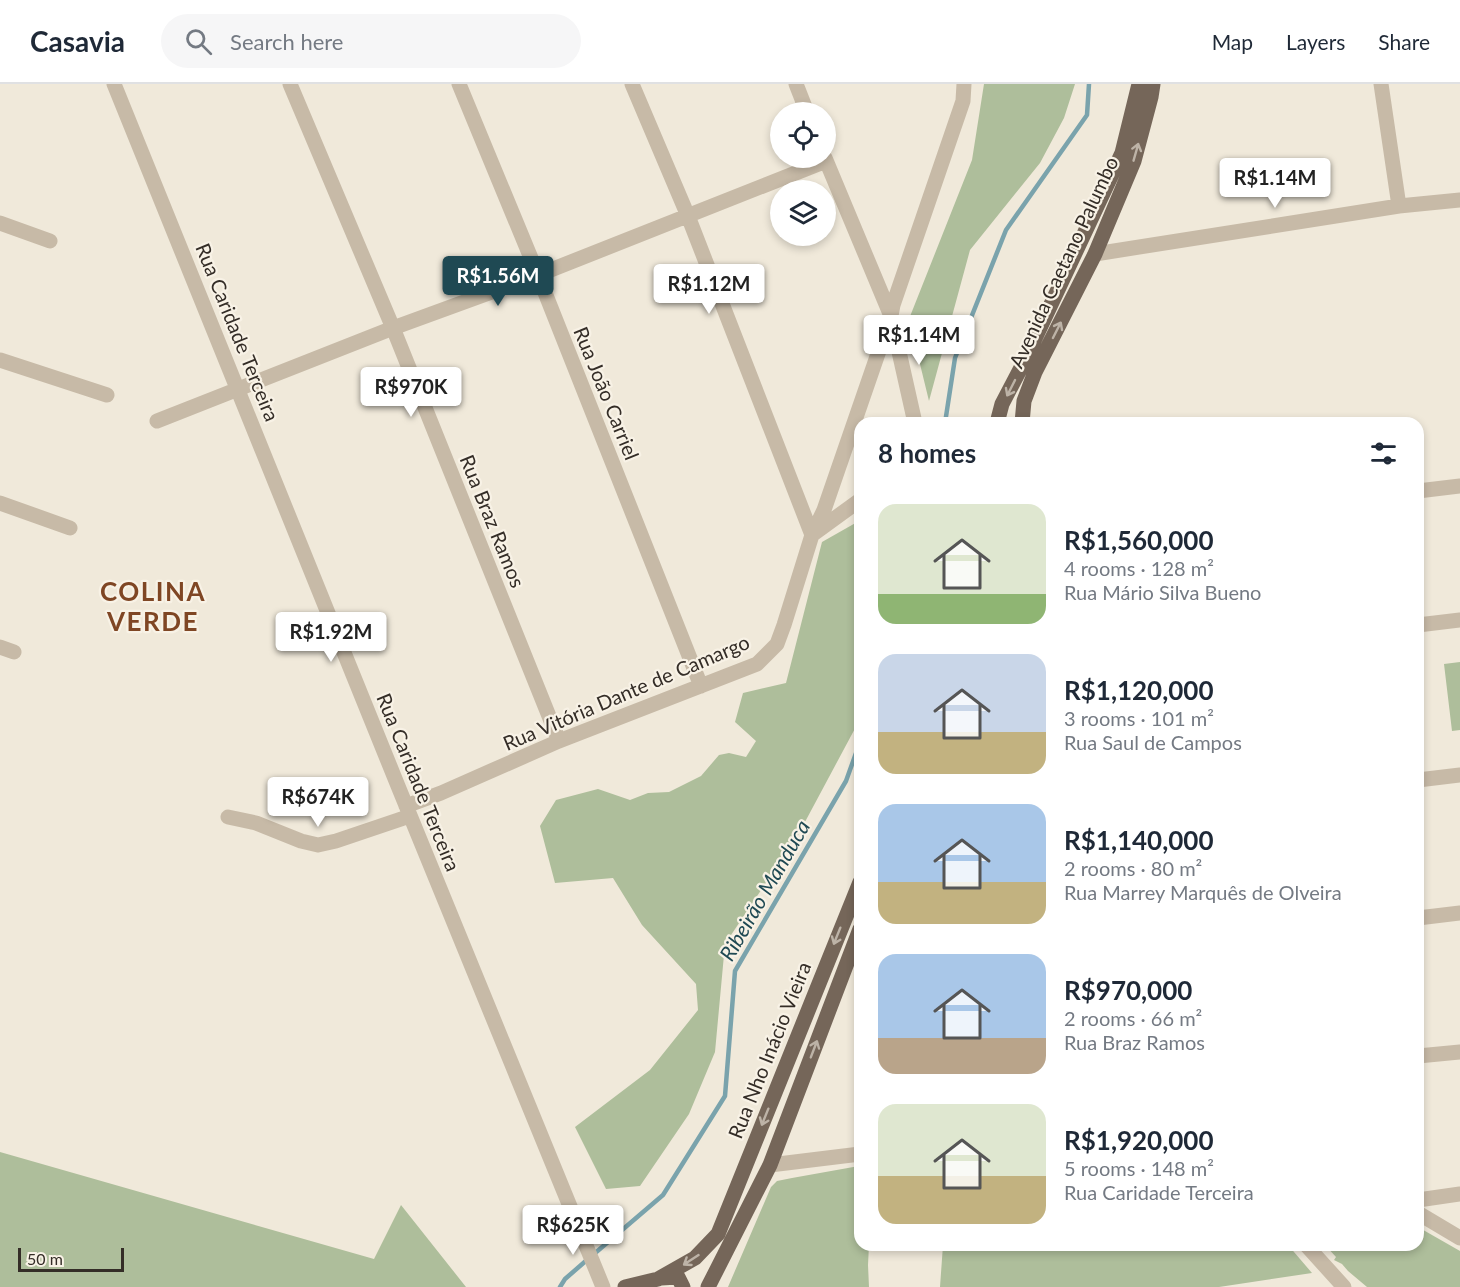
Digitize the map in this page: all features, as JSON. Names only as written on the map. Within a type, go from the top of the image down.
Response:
[{"type":"main road","name":"Avenida Caetano Palumbo","points":[[999,417],[1002,404],[1122,153],[1139,84]]},
{"type":"main road","name":"Avenida Caetano Palumbo","points":[[1023,417],[1024,401],[1035,372],[1095,254],[1134,161],[1152,97],[1153,84]]},
{"type":"main road","name":"Rua Nho Inácio Vieira","points":[[658,1279],[695,1258],[718,1234],[854,897]]},
{"type":"main road","name":"Rua Nho Inácio Vieira","points":[[708,1287],[770,1165],[854,945]]},
{"type":"main road","points":[[625,1287],[678,1277],[683,1287]]},
{"type":"street","name":"Rua Caridade Terceira","points":[[114,84],[603,1287]]},
{"type":"street","name":"Rua Braz Ramos","points":[[290,84],[393,328],[559,741]]},
{"type":"street","name":"Rua João Carriel","points":[[459,84],[538,275],[701,686]]},
{"type":"street","points":[[632,84],[688,216],[812,535],[854,504]]},
{"type":"street","points":[[796,84],[803,102]]},
{"type":"street","name":"Rua Vitória Dante de Camargo","points":[[856,417],[963,102],[964,84]]},
{"type":"street","points":[[1381,84],[1399,206]]},
{"type":"street","points":[[157,421],[393,328],[538,275],[804,168]]},
{"type":"street","points":[[830,168],[891,316],[914,417]]},
{"type":"street","points":[[1095,254],[1399,206],[1460,200]]},
{"type":"street","points":[[0,223],[50,241]]},
{"type":"street","points":[[0,360],[107,395]]},
{"type":"street","name":"Rua Vitória Dante de Camargo","points":[[228,817],[318,845],[336,842],[559,741],[757,664],[777,644],[812,535],[824,510],[854,423]]},
{"type":"street","points":[[1424,490],[1460,486]]},
{"type":"street","points":[[0,503],[70,528]]},
{"type":"street","points":[[1424,624],[1460,620]]},
{"type":"street","points":[[1424,779],[1460,775]]},
{"type":"street","points":[[1424,917],[1460,913]]},
{"type":"street","points":[[1424,1055],[1460,1052]]},
{"type":"street","points":[[770,1165],[854,1155]]},
{"type":"street","points":[[1424,1199],[1460,1194]]},
{"type":"street","points":[[1424,1217],[1460,1238]]},
{"type":"street","points":[[1311,1251],[1344,1287]]},
{"type":"green space","points":[[984,84],[1075,84],[1064,118],[1040,163],[970,250],[929,401],[909,319],[972,160]]},
{"type":"green space","points":[[854,524],[854,730],[798,835],[725,944],[715,1052],[689,1114],[640,1186],[606,1189],[575,1127],[650,1070],[698,1010],[696,984],[642,925],[613,878],[555,883],[540,826],[556,800],[598,789],[630,800],[648,793],[669,792],[701,776],[719,755],[729,753],[746,757],[756,741],[735,722],[743,693],[786,683],[822,542]]},
{"type":"green space","points":[[1460,662],[1460,730],[1452,731],[1444,664]]},
{"type":"green space","points":[[0,1152],[374,1259],[401,1205],[466,1287],[0,1287]]},
{"type":"green space","points":[[854,1167],[854,1251],[869,1251],[869,1287],[728,1287],[771,1187],[777,1181]]},
{"type":"green space","points":[[1424,1230],[1460,1251],[1460,1287],[1367,1287],[1342,1264],[1334,1260],[1336,1257],[1330,1251],[1424,1251]]},
{"type":"green space","points":[[943,1251],[1293,1251],[1312,1273],[1219,1287],[940,1287]]},
{"type":"waterway","name":"Ribeirão Manduca","points":[[946,417],[955,358],[1006,230],[1087,115],[1089,84]]},
{"type":"waterway","name":"Ribeirão Manduca","points":[[594,1254],[663,1195],[725,1096],[735,971],[846,781],[854,759]]},
{"type":"waterway","name":"Ribeirão Manduca","points":[[560,1287],[565,1279],[588,1259]]},
{"type":"district","name":"COLINA VERDE","points":[[153,606]]}]
